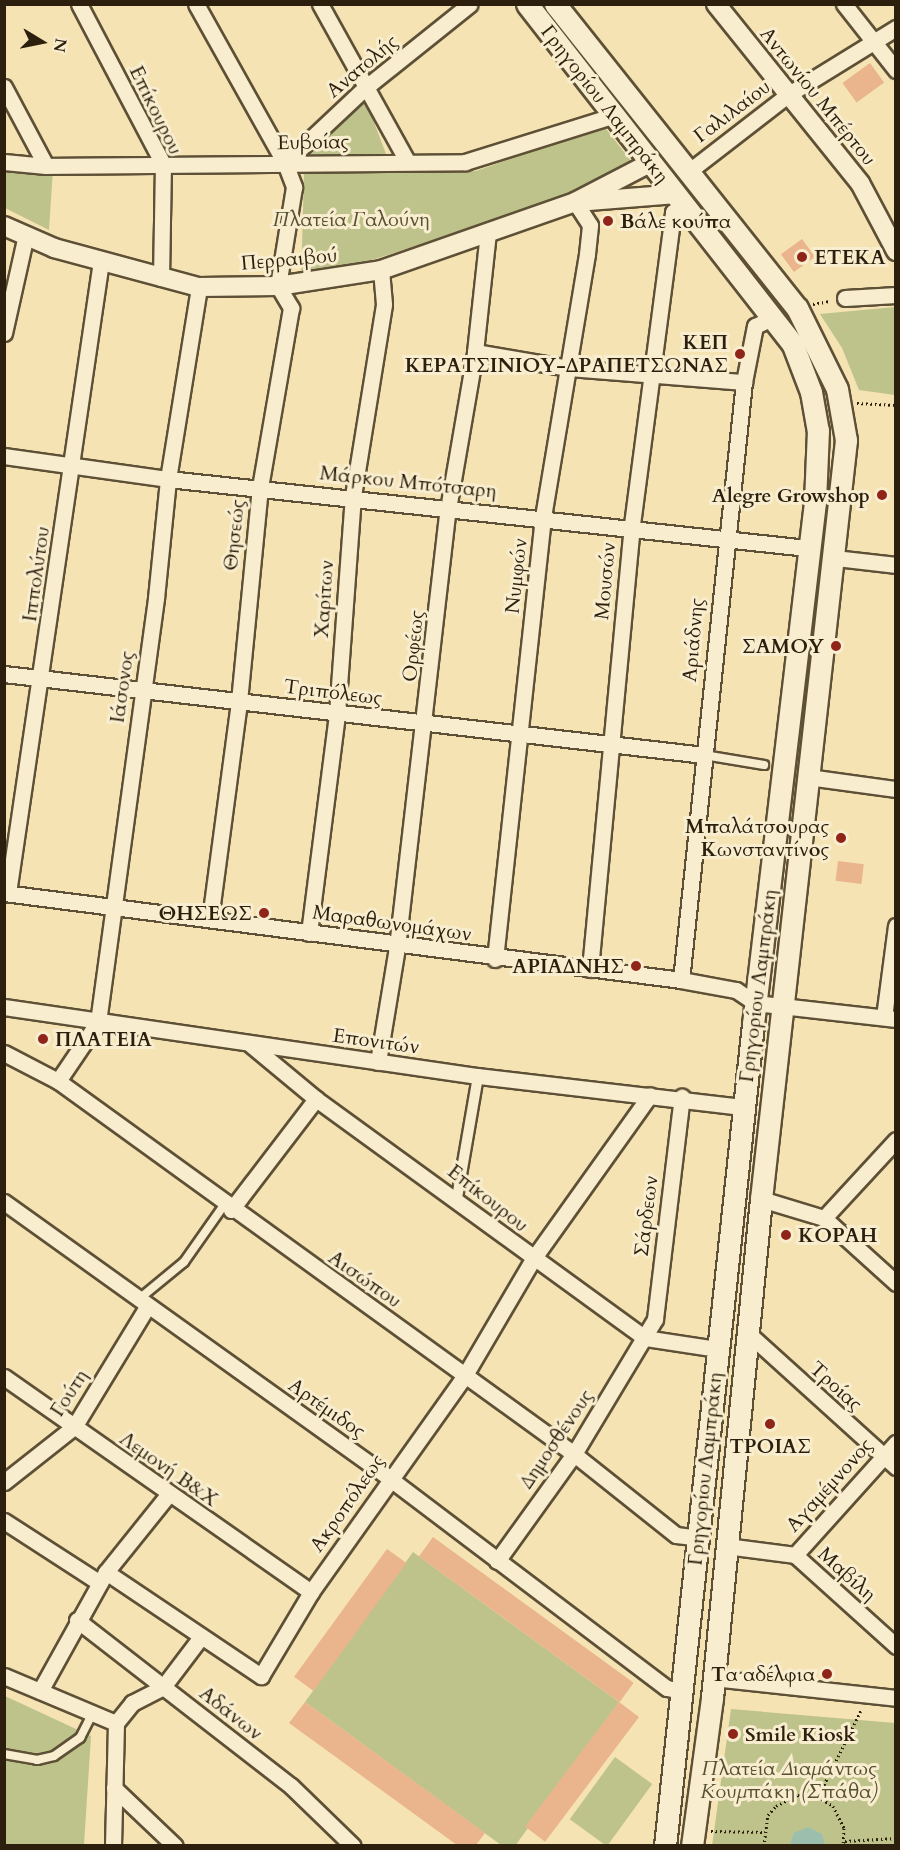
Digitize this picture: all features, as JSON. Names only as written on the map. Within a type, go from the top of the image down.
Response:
[{"type":"main road","name":"Γρηγορίου Λαμπράκη","points":[[527,4],[615,116],[648,164],[681,199],[774,317],[793,345],[812,392],[818,430],[769,1004],[761,1199],[750,1335],[713,1678],[693,1838]]},
{"type":"main road","name":"Γρηγορίου Λαμπράκη","points":[[555,4],[797,308],[841,402],[846,440],[835,558],[808,777],[769,1004],[743,1107],[717,1349],[700,1538],[665,1845]]},
{"type":"street","name":"Επίκουρου","points":[[79,4],[163,164],[161,278]]},
{"type":"street","points":[[196,4],[285,163],[294,187],[278,286]]},
{"type":"street","points":[[320,4],[407,161]]},
{"type":"street","name":"Ανατολής","points":[[285,163],[365,88],[470,4]]},
{"type":"street","name":"Αντωνίου Μπέρτου","points":[[716,4],[860,183],[896,251]]},
{"type":"street","points":[[844,4],[896,70]]},
{"type":"street","name":"Γαλιλαίου","points":[[688,172],[789,94],[875,44],[896,28]]},
{"type":"street","points":[[4,87],[46,166]]},
{"type":"street","name":"Ευβοίας","points":[[4,162],[46,166],[481,160],[615,116]]},
{"type":"street","name":"Περραιβού","points":[[4,226],[25,239],[199,287],[278,286],[381,270],[575,202],[648,164]]},
{"type":"street","name":"Περραιβού","points":[[575,202],[681,199]]},
{"type":"street","name":"Μουσών","points":[[590,969],[631,532],[672,212],[681,199]]},
{"type":"street","name":"Νυμφών","points":[[495,959],[543,517],[569,368],[590,225],[575,202]]},
{"type":"street","name":"Ορφέως","points":[[378,1062],[397,946],[426,725],[448,509],[476,352],[488,233]]},
{"type":"street","points":[[4,333],[25,239]]},
{"type":"street","name":"Ιππολύτου","points":[[6,893],[43,679],[100,261]]},
{"type":"street","name":"Χαρίτων","points":[[309,933],[337,713],[353,496],[384,304],[381,270]]},
{"type":"street","name":"Θησεώς","points":[[210,918],[239,702],[260,487],[291,308],[278,286]]},
{"type":"street","name":"Ιάσονος","points":[[58,1082],[98,1022],[168,478],[199,287]]},
{"type":"street","points":[[845,298],[896,295]]},
{"type":"street","name":"Αριάδνης","points":[[681,980],[724,541],[744,382],[755,326],[774,317]]},
{"type":"street","points":[[476,352],[569,368],[652,372],[744,382]]},
{"type":"street","name":"Μάρκου Μπότσαρη","points":[[4,456],[168,478],[353,496],[448,509],[543,517],[631,532],[807,548]]},
{"type":"street","points":[[835,558],[896,564]]},
{"type":"street","name":"Τριπόλεως","points":[[4,674],[426,725],[704,755]]},
{"type":"street","points":[[808,777],[896,789]]},
{"type":"street","name":"Μαραθωνομάχων","points":[[6,893],[210,918],[495,959],[681,980],[736,990],[769,1004]]},
{"type":"street","points":[[769,1004],[890,1018],[896,926]]},
{"type":"street","name":"Επονιτών","points":[[4,1007],[478,1076],[682,1097],[743,1107]]},
{"type":"street","name":"Επίκουρου","points":[[250,1044],[315,1099],[457,1198],[533,1259],[645,1338],[717,1349]]},
{"type":"street","name":"Αισώπου","points":[[4,1053],[58,1082],[228,1208],[574,1454],[676,1535],[700,1538]]},
{"type":"street","points":[[457,1198],[478,1076]]},
{"type":"street","name":"Ακροπόλεως","points":[[201,1637],[261,1676],[311,1592],[389,1478],[465,1375],[533,1259],[650,1095]]},
{"type":"street","name":"Σάρδεων","points":[[645,1338],[655,1319],[682,1097]]},
{"type":"street","name":"Γούτη","points":[[228,1208],[315,1099]]},
{"type":"street","points":[[824,1218],[896,1140]]},
{"type":"street","points":[[761,1199],[824,1218],[896,1283]]},
{"type":"street","name":"Αρτέμιδος","points":[[4,1202],[389,1478],[667,1688],[681,1691]]},
{"type":"street","name":"Γούτη","points":[[4,1482],[74,1427],[143,1303]]},
{"type":"street","name":"Τροίας","points":[[750,1335],[896,1467]]},
{"type":"street","name":"Δημοσθένους","points":[[497,1561],[574,1454],[645,1338]]},
{"type":"street","name":"Λεμονή Β&Χ","points":[[4,1377],[168,1495],[311,1592]]},
{"type":"street","name":"Αγαμέμνονος","points":[[795,1556],[896,1443]]},
{"type":"street","points":[[40,1691],[77,1620],[103,1577],[168,1495]]},
{"type":"street","points":[[4,1521],[103,1577],[201,1637],[164,1687],[132,1702],[116,1724],[113,1845]]},
{"type":"street","name":"Μαβίλη","points":[[726,1546],[795,1556],[896,1646]]},
{"type":"street","name":"Αδάνων","points":[[77,1620],[291,1786],[353,1845]]},
{"type":"street","points":[[4,1676],[116,1724]]},
{"type":"street","points":[[713,1678],[896,1698]]},
{"type":"street","points":[[114,1788],[175,1845]]},
{"type":"lane","name":"Τριπόλεως","points":[[704,755],[764,765]]},
{"type":"lane","name":"Γούτη","points":[[143,1303],[184,1262],[228,1208]]},
{"type":"lane","points":[[4,1754],[37,1760],[54,1756],[80,1738],[93,1713]]},
{"type":"path","points":[[797,308],[845,298]]},
{"type":"path","points":[[841,402],[896,405]]},
{"type":"path","points":[[818,1797],[869,1695]]},
{"type":"path","points":[[764,1845],[768,1815],[786,1798],[818,1797],[840,1816],[844,1843],[896,1838]]},
{"type":"path","points":[[693,1838],[764,1832]]},
{"type":"green space","points":[[366,101],[386,154],[311,154]]},
{"type":"green space","name":"Πλατεία Γαλούνη","points":[[604,126],[634,165],[529,209],[301,283],[304,172],[476,171]]},
{"type":"green space","points":[[4,168],[53,169],[49,230],[5,208]]},
{"type":"green space","points":[[895,307],[895,395],[859,390],[842,348],[820,314]]},
{"type":"green space","points":[[413,1552],[619,1702],[515,1846],[501,1845],[305,1702]]},
{"type":"green space","points":[[5,1696],[91,1736],[84,1845],[5,1846]]},
{"type":"green space","name":"Πλατεία Διαμάντως Κουμπάκη (Σπάθα)","points":[[731,1709],[895,1723],[895,1845],[712,1846]]},
{"type":"green space","points":[[615,1757],[652,1784],[607,1846],[570,1819]]},
{"type":"shaded area","points":[[808,1827],[822,1834],[825,1845],[790,1845],[794,1833]]},
{"type":"building","points":[[870,63],[884,82],[857,102],[842,83]]},
{"type":"building","points":[[802,239],[815,257],[794,272],[781,254]]},
{"type":"building","points":[[838,861],[864,864],[861,884],[836,881]]},
{"type":"building","points":[[433,1537],[634,1683],[620,1702],[419,1556]]},
{"type":"building","points":[[387,1549],[406,1563],[314,1691],[294,1677]]},
{"type":"building","points":[[305,1702],[485,1833],[476,1845],[457,1845],[289,1723]]},
{"type":"building","points":[[619,1702],[639,1717],[545,1842],[525,1827]]},
{"type":"place","name":"Βάλε κούπα","points":[[608,221]]},
{"type":"place","name":"ΕΤΕΚΑ","points":[[802,257]]},
{"type":"place","name":"ΚΕΠ ΚΕΡΑΤΣΙΝΙΟΥ-ΔΡΑΠΕΤΣΩΝΑΣ","points":[[740,354]]},
{"type":"place","name":"Alegre Growshop","points":[[882,495]]},
{"type":"place","name":"ΣΑΜΟΥ","points":[[836,646]]},
{"type":"place","name":"Μπαλάτσουρας Κωνσταντίνος","points":[[841,838]]},
{"type":"place","name":"ΘΗΣΕΩΣ","points":[[264,913]]},
{"type":"place","name":"ΑΡΙΑΔΝΗΣ","points":[[636,966]]},
{"type":"place","name":"ΠΛΑΤΕΙΑ","points":[[43,1039]]},
{"type":"place","name":"ΚΟΡΑΗ","points":[[786,1235]]},
{"type":"place","name":"ΤΡΟΙΑΣ","points":[[770,1424]]},
{"type":"place","name":"Τα αδέλφια","points":[[827,1674]]},
{"type":"place","name":"Smile Kiosk","points":[[733,1734]]}]
